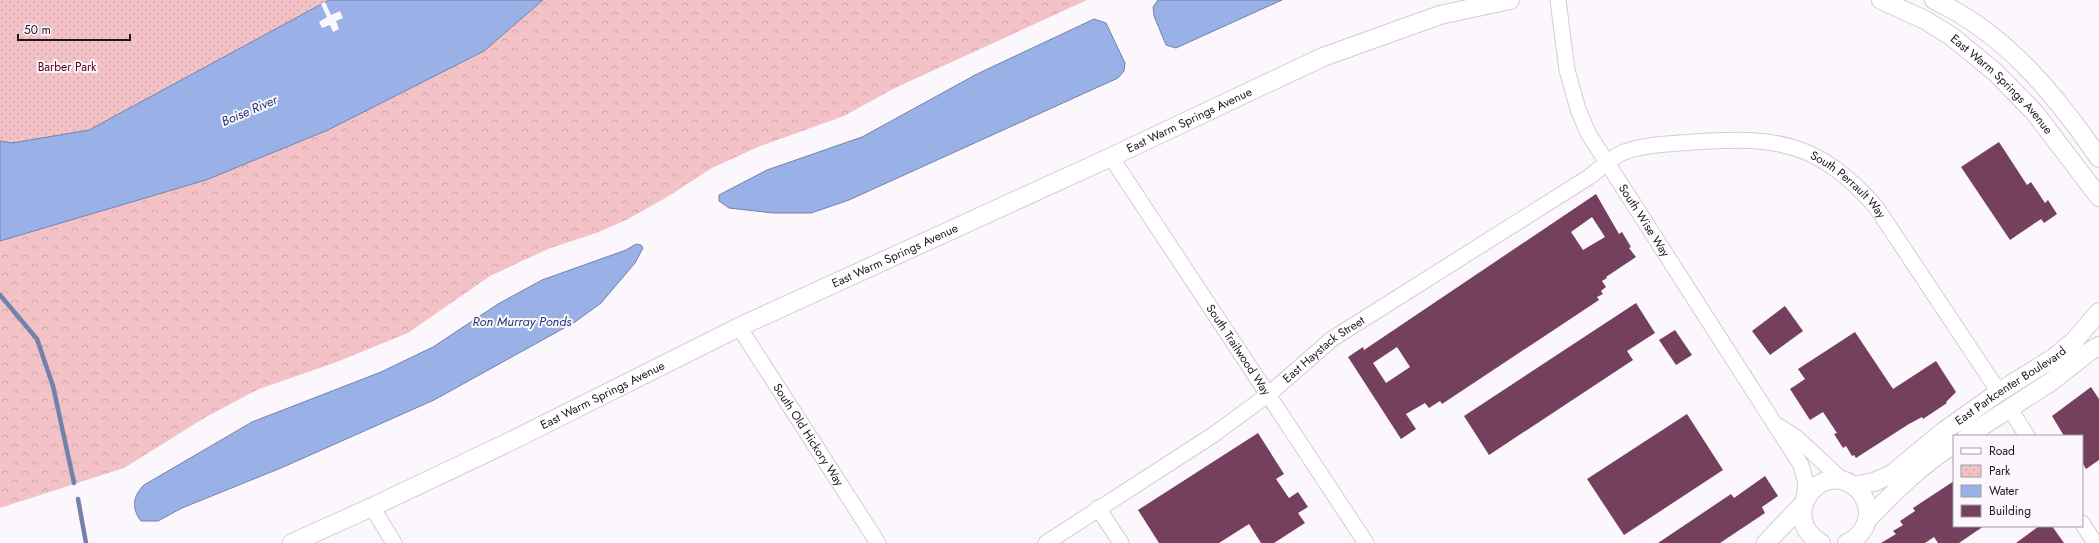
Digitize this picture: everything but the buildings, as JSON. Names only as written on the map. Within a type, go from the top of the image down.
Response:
[{"type":"street","name":"East Warm Springs Avenue","points":[[292,543],[372,507],[739,327],[1111,157],[1323,57],[1440,15],[1510,0]]},
{"type":"street","name":"South Wise Way","points":[[1558,0],[1567,70],[1578,109],[1588,133],[1801,465],[1806,483],[1803,504]]},
{"type":"street","name":"East Warm Springs Avenue","points":[[1881,0],[1925,20],[1952,36],[1995,72],[2035,113],[2099,197]]},
{"type":"street","points":[[1934,0],[1978,24],[2007,49],[2050,93],[2096,152]]},
{"type":"street","name":"South Perrault Way","points":[[1607,163],[1623,152],[1653,146],[1730,139],[1752,139],[1777,143],[1802,150],[1826,161],[1858,186],[1876,207],[1999,392]]},
{"type":"street","name":"South Trailwood Way","points":[[1111,157],[1366,543]]},
{"type":"street","name":"East Haystack Street","points":[[1046,543],[1213,435],[1269,394],[1332,339],[1589,177],[1607,163]]},
{"type":"street","name":"East Parkcenter Boulevard","points":[[1803,504],[1812,490],[1818,485],[1830,481],[1848,484],[1874,482],[1892,474],[1944,431],[1999,392],[2055,357],[2074,341],[2099,312]]},
{"type":"street","name":"South Old Hickory Way","points":[[739,327],[878,543]]},
{"type":"street","name":"East Parkcenter Boulevard","points":[[1970,435],[2052,381],[2090,351],[2099,346]]},
{"type":"street","points":[[2010,409],[2026,435]]},
{"type":"street","name":"South Wise Way","points":[[1775,424],[1796,438],[1848,484]]},
{"type":"street","name":"East Parkcenter Boulevard","points":[[1848,543],[1865,530],[1904,482],[1953,445]]},
{"type":"street","points":[[1848,484],[1865,499],[1867,508],[1865,530]]},
{"type":"street","points":[[1766,543],[1803,504]]},
{"type":"street","points":[[1803,504],[1803,519],[1805,527],[1809,534],[1821,543]]},
{"type":"street","points":[[372,507],[394,543]]},
{"type":"street","points":[[1098,508],[1121,543]]},
{"type":"street","points":[[2083,525],[2095,543]]},
{"type":"green space","name":"Barber Park","points":[[0,0],[329,0],[89,130],[12,143],[0,141]]},
{"type":"green space","points":[[543,0],[1087,0],[895,88],[844,116],[758,147],[712,168],[667,197],[628,219],[599,232],[548,249],[490,276],[408,333],[334,363],[259,389],[206,417],[124,468],[0,508],[0,241],[206,180],[327,130],[484,51]]},
{"type":"water","name":"Boise River","points":[[329,0],[543,0],[484,51],[328,130],[206,180],[0,241],[0,141],[12,143],[89,130]]},
{"type":"water","points":[[1158,0],[1282,0],[1176,48],[1166,45],[1154,16],[1153,7]]},
{"type":"water","points":[[1094,19],[1106,23],[1125,63],[1124,71],[1118,78],[849,200],[811,213],[773,213],[729,208],[719,201],[719,195],[767,170],[862,137],[977,74]]},
{"type":"water","name":"Ron Murray Ponds","points":[[636,244],[641,245],[643,248],[635,263],[601,303],[575,322],[434,400],[281,468],[182,508],[158,521],[141,521],[138,516],[135,502],[137,493],[144,485],[252,422],[381,372],[433,347],[498,304],[542,280],[626,250]]},
{"type":"pier","points":[[325,2],[331,15],[340,11],[343,18],[336,21],[339,29],[333,32],[330,25],[322,28],[319,22],[327,17],[321,4]]},
{"type":"waterway","points":[[0,295],[37,339],[53,386],[74,483]]},
{"type":"waterway","points":[[78,499],[86,543]]}]
